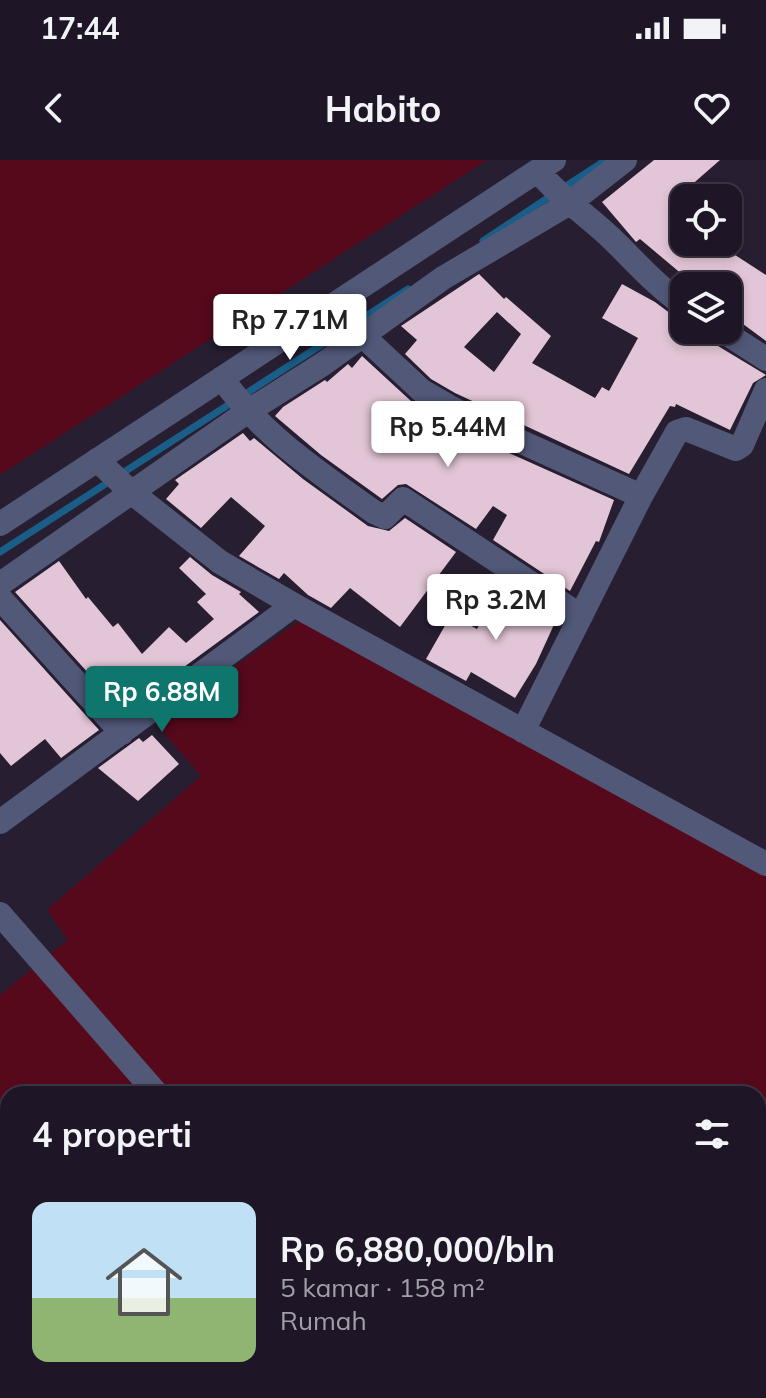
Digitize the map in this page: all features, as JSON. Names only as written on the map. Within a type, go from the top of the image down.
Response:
[{"type":"street","points":[[0,524],[116,478],[245,410],[363,336],[443,278],[625,160]]},
{"type":"street","points":[[0,584],[224,381],[545,169],[565,199],[670,295]]},
{"type":"street","points":[[363,336],[422,391],[486,426],[641,496]]},
{"type":"street","points":[[742,344],[766,359]]},
{"type":"street","points":[[224,381],[245,410],[310,465],[374,512],[385,517],[403,499],[581,616]]},
{"type":"street","points":[[523,731],[641,496],[677,432],[686,429],[736,449],[742,445],[766,390]]},
{"type":"street","points":[[116,478],[220,562],[766,864]]},
{"type":"street","points":[[0,598],[122,733]]},
{"type":"street","points":[[0,822],[294,605]]},
{"type":"street","points":[[0,914],[150,1086]]},
{"type":"shaded area","points":[[0,160],[487,160],[0,475]]},
{"type":"shaded area","points":[[299,621],[766,867],[766,1086],[0,1086],[0,995],[68,940],[47,910],[201,776],[155,723]]},
{"type":"building","points":[[654,160],[720,160],[693,184],[670,184],[670,256],[737,256],[766,275],[766,341],[742,323],[742,272],[679,272],[640,239],[636,242],[602,202]]},
{"type":"building","points":[[479,274],[504,299],[506,297],[551,336],[532,363],[595,398],[602,387],[609,391],[638,338],[602,318],[622,284],[670,313],[670,344],[715,344],[766,375],[753,383],[730,430],[676,404],[675,407],[670,406],[629,474],[431,379],[405,354],[417,340],[401,326]],"holes":[[[497,312],[521,334],[494,372],[464,347]]]},
{"type":"building","points":[[362,356],[412,402],[440,419],[614,500],[599,542],[596,541],[570,591],[493,540],[507,515],[493,506],[476,529],[406,484],[398,485],[382,499],[321,455],[275,416],[283,407],[325,380],[327,382],[348,364],[352,368]]},
{"type":"building","points":[[243,433],[250,441],[254,438],[303,479],[368,526],[389,531],[405,518],[456,552],[400,627],[350,588],[331,608],[308,595],[284,573],[279,579],[239,556],[265,526],[231,497],[201,528],[166,499],[179,484],[175,480]]},
{"type":"building","points":[[190,557],[241,592],[239,594],[259,612],[158,686],[142,668],[109,696],[15,592],[59,561],[86,599],[88,597],[113,627],[118,623],[142,654],[169,627],[186,643],[214,619],[197,602],[206,594],[179,568]]},
{"type":"building","points":[[501,581],[557,618],[536,664],[515,698],[471,672],[466,681],[426,659],[451,615],[477,629]]},
{"type":"building","points":[[0,620],[99,730],[61,758],[45,739],[11,766],[0,753]]},
{"type":"building","points":[[152,735],[179,764],[138,801],[98,768],[139,738],[143,742]]},
{"type":"waterway","points":[[563,188],[606,160]]},
{"type":"waterway","points":[[483,241],[552,195]]},
{"type":"waterway","points":[[0,552],[408,289]]}]
